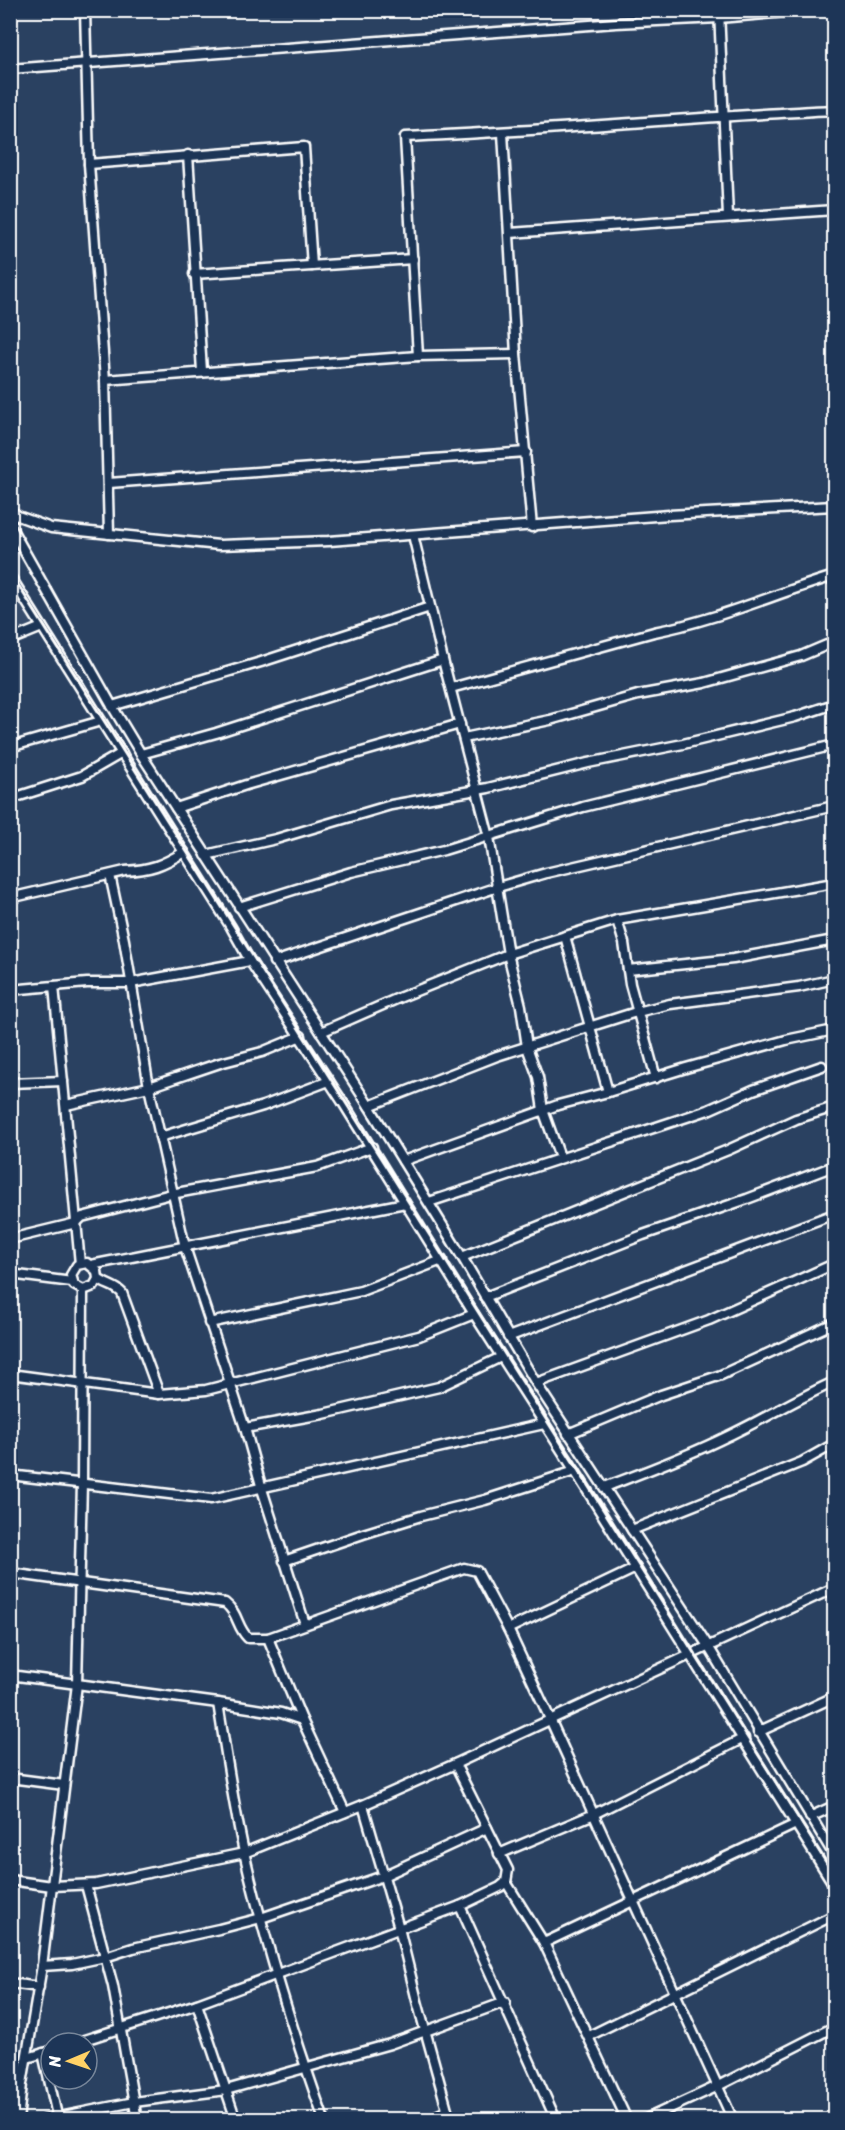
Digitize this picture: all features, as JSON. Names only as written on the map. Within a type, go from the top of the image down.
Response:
[{"type":"street","points":[[85,10],[89,164],[105,380],[109,534]]},
{"type":"street","points":[[10,69],[719,14],[809,10]]},
{"type":"street","points":[[719,14],[728,217]]},
{"type":"street","points":[[418,356],[405,137],[503,133],[722,115],[834,110]]},
{"type":"street","points":[[503,133],[516,354],[532,527]]},
{"type":"street","points":[[89,164],[304,147],[312,266]]},
{"type":"street","points":[[188,155],[202,371]]},
{"type":"street","points":[[510,233],[834,210]]},
{"type":"street","points":[[194,274],[413,259]]},
{"type":"street","points":[[105,380],[418,356],[516,354]]},
{"type":"street","points":[[109,483],[526,452]]},
{"type":"street","points":[[10,510],[18,516],[51,528],[219,545],[329,541],[669,515],[834,506]]},
{"type":"street","points":[[10,526],[111,706],[369,1106],[429,1202],[536,1383],[708,1646],[834,1855]]},
{"type":"street","points":[[413,535],[489,837],[508,954],[521,1006],[527,1047],[538,1077],[543,1110],[560,1157]]},
{"type":"street","points":[[10,576],[250,961],[301,1036],[501,1357],[744,1738],[834,1885]]},
{"type":"street","points":[[451,688],[654,632],[687,626],[834,576]]},
{"type":"street","points":[[111,706],[272,659],[430,607]]},
{"type":"street","points":[[10,640],[42,627]]},
{"type":"street","points":[[464,738],[550,720],[638,695],[704,683],[801,656],[834,642]]},
{"type":"street","points":[[141,754],[216,733],[443,660]]},
{"type":"street","points":[[206,855],[276,840],[391,805],[476,790],[588,763],[683,744],[795,717],[834,704]]},
{"type":"street","points":[[10,747],[101,722]]},
{"type":"street","points":[[176,808],[246,784],[460,724]]},
{"type":"street","points":[[239,907],[351,872],[489,837],[583,807],[834,746]]},
{"type":"street","points":[[10,799],[82,776],[122,753]]},
{"type":"street","points":[[274,962],[546,873],[834,806]]},
{"type":"street","points":[[10,898],[160,866],[184,852]]},
{"type":"street","points":[[110,875],[171,1194],[185,1247],[231,1383],[305,1624]]},
{"type":"street","points":[[321,1032],[508,954],[617,920],[834,883]]},
{"type":"street","points":[[617,920],[656,1078]]},
{"type":"street","points":[[565,936],[608,1092]]},
{"type":"street","points":[[628,970],[733,958],[834,940]]},
{"type":"street","points":[[10,990],[131,983],[250,961]]},
{"type":"street","points":[[369,1106],[464,1068],[590,1025],[670,1004],[789,989],[834,980]]},
{"type":"street","points":[[54,986],[80,1264]]},
{"type":"street","points":[[403,1161],[543,1110],[786,1040],[834,1030]]},
{"type":"street","points":[[66,1105],[149,1087],[220,1063],[262,1052],[301,1036]]},
{"type":"street","points":[[429,1202],[708,1110],[753,1089],[822,1066]]},
{"type":"street","points":[[10,1083],[63,1081]]},
{"type":"street","points":[[160,1137],[263,1106],[329,1081]]},
{"type":"street","points":[[462,1257],[718,1154],[796,1119],[834,1107]]},
{"type":"street","points":[[10,1239],[76,1223],[82,1217],[171,1194],[317,1167],[372,1148]]},
{"type":"street","points":[[485,1297],[643,1234],[747,1199],[834,1166]]},
{"type":"street","points":[[91,1265],[97,1271],[98,1279],[91,1289],[76,1288],[72,1282],[72,1271],[80,1264],[91,1265],[405,1203]]},
{"type":"street","points":[[508,1337],[834,1214]]},
{"type":"street","points":[[209,1323],[361,1292],[442,1260]]},
{"type":"street","points":[[536,1383],[709,1320],[834,1264]]},
{"type":"street","points":[[10,1274],[72,1282]]},
{"type":"street","points":[[98,1279],[122,1293],[159,1394]]},
{"type":"street","points":[[18,2120],[42,1966],[77,1684],[82,1483],[83,1290]]},
{"type":"street","points":[[10,1374],[159,1394],[206,1390],[419,1336],[474,1314]]},
{"type":"street","points":[[568,1434],[661,1395],[721,1375],[834,1323]]},
{"type":"street","points":[[245,1428],[323,1414],[439,1387],[501,1357]]},
{"type":"street","points":[[605,1487],[678,1460],[834,1382]]},
{"type":"street","points":[[10,1474],[212,1499],[544,1424]]},
{"type":"street","points":[[632,1530],[802,1462],[834,1444]]},
{"type":"street","points":[[284,1561],[421,1516],[485,1500],[575,1471]]},
{"type":"street","points":[[10,1573],[225,1603],[234,1610],[242,1632],[248,1638],[268,1638],[465,1568],[477,1571],[508,1629],[550,1719],[733,2120]]},
{"type":"street","points":[[508,1629],[636,1568]]},
{"type":"street","points":[[10,1880],[52,1886],[96,1884],[244,1853],[363,1805],[455,1764],[834,1588]]},
{"type":"street","points":[[268,1638],[302,1720],[345,1812]]},
{"type":"street","points":[[10,1675],[218,1703],[281,1713],[302,1720]]},
{"type":"street","points":[[758,1732],[834,1697]]},
{"type":"street","points":[[218,1703],[244,1853],[276,1974],[324,2120]]},
{"type":"street","points":[[499,1854],[594,1814],[744,1738]]},
{"type":"street","points":[[99,2035],[196,2004],[460,1906],[500,1887],[506,1882],[508,1870],[455,1764]]},
{"type":"street","points":[[10,1778],[64,1785]]},
{"type":"street","points":[[363,1805],[399,1928],[448,2115],[427,2120]]},
{"type":"street","points":[[810,1817],[834,1806]]},
{"type":"street","points":[[544,1943],[796,1824]]},
{"type":"street","points":[[42,1966],[72,1964],[105,1957],[133,1947],[261,1918],[383,1876],[487,1828]]},
{"type":"street","points":[[506,1882],[544,1943],[627,2120]]},
{"type":"street","points":[[86,1885],[122,2028],[137,2120]]},
{"type":"street","points":[[460,1906],[556,2120]]},
{"type":"street","points":[[589,2036],[834,1915]]},
{"type":"street","points":[[10,1983],[39,1987]]},
{"type":"street","points":[[44,2120],[134,2102],[226,2090],[390,2043],[505,2002]]},
{"type":"street","points":[[196,2004],[236,2120]]},
{"type":"street","points":[[645,2120],[834,2026]]},
{"type":"street","points":[[27,2058],[39,2054]]},
{"type":"street","points":[[10,2082],[22,2084]]},
{"type":"street","points":[[54,2091],[58,2118]]},
{"type":"shaded area","points":[[10,580],[42,627],[10,640]]},
{"type":"railway","points":[[10,572],[834,1874]]}]
